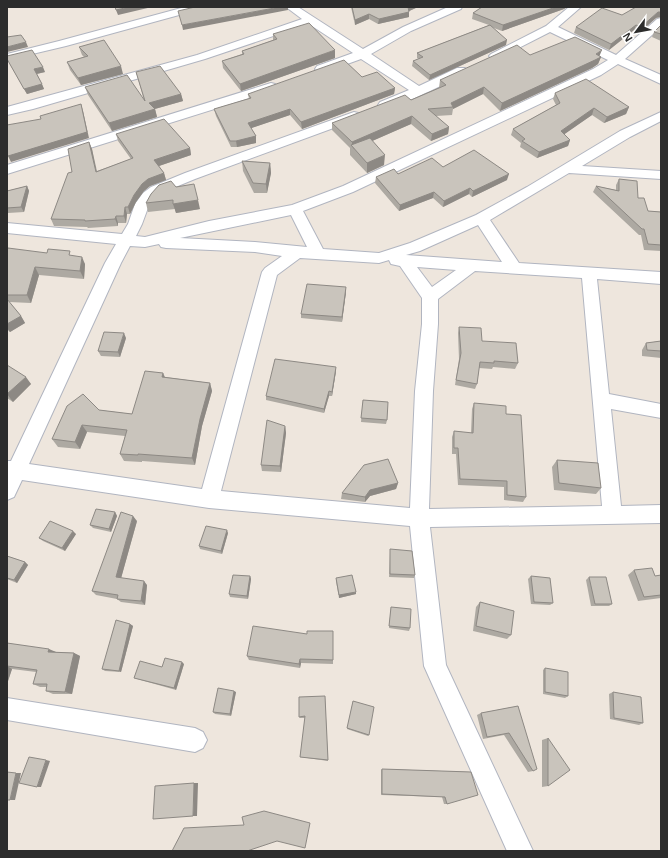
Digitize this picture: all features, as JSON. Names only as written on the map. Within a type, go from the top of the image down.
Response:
[{"type":"street","points":[[7,57],[62,44],[197,7]]},
{"type":"street","points":[[291,7],[418,91]]},
{"type":"street","points":[[311,72],[363,54],[407,29],[457,7]]},
{"type":"street","points":[[7,491],[12,469],[113,263],[135,224],[142,204],[148,196],[156,190],[190,176],[418,91],[550,28],[576,7]]},
{"type":"street","points":[[7,111],[201,57],[310,20]]},
{"type":"street","points":[[145,242],[209,226],[296,209],[348,189],[597,72],[616,60],[661,21]]},
{"type":"street","points":[[550,28],[661,80]]},
{"type":"street","points":[[7,170],[281,83]]},
{"type":"street","points":[[379,258],[415,247],[482,218],[625,134],[661,116]]},
{"type":"street","points":[[568,168],[661,175]]},
{"type":"street","points":[[296,209],[318,254]]},
{"type":"street","points":[[482,218],[514,268]]},
{"type":"street","points":[[7,228],[145,242],[255,247],[318,254],[379,258],[405,262],[590,272],[661,278]]},
{"type":"street","points":[[255,247],[270,272]]},
{"type":"street","points":[[209,498],[270,272],[297,252]]},
{"type":"street","points":[[405,262],[430,297],[430,324],[424,392],[419,518],[435,666],[520,851]]},
{"type":"street","points":[[430,297],[471,266]]},
{"type":"street","points":[[590,272],[612,514]]},
{"type":"street","points":[[601,400],[661,411]]},
{"type":"street","points":[[12,469],[209,498],[419,518],[661,514]]},
{"type":"street","points":[[7,709],[195,740]]},
{"type":"building","points":[[115,7],[129,7],[116,10]]},
{"type":"building","points":[[195,7],[280,7],[182,25],[178,11]]},
{"type":"building","points":[[352,7],[408,7],[409,12],[379,19],[369,14],[355,20]]},
{"type":"building","points":[[482,7],[556,7],[503,25],[473,13]]},
{"type":"building","points":[[636,7],[661,7],[661,12],[658,12],[641,27],[636,25],[611,44],[576,27],[602,8],[622,15]]},
{"type":"building","points":[[309,23],[335,50],[240,84],[222,61],[244,54],[242,51],[277,39],[273,34]]},
{"type":"building","points":[[490,25],[507,40],[430,75],[413,61],[423,57],[417,53]]},
{"type":"building","points":[[661,25],[661,34],[654,32]]},
{"type":"building","points":[[21,35],[26,42],[7,47],[7,37]]},
{"type":"building","points":[[575,37],[602,50],[596,54],[601,57],[502,103],[484,87],[451,103],[453,107],[428,109],[449,127],[432,134],[412,116],[352,142],[332,123],[405,95],[411,100],[446,85],[440,80],[517,45],[530,55]]},
{"type":"building","points":[[104,40],[121,66],[78,78],[67,62],[88,56],[79,47]]},
{"type":"building","points":[[32,50],[43,67],[34,69],[42,84],[24,89],[7,59],[7,56]]},
{"type":"building","points":[[344,60],[362,77],[377,72],[395,88],[301,122],[290,109],[248,123],[256,136],[230,141],[214,109],[251,98],[248,94]]},
{"type":"building","points":[[160,66],[181,94],[149,103],[155,109],[109,123],[85,87],[127,75],[145,101],[136,72]]},
{"type":"building","points":[[586,79],[629,107],[607,117],[594,108],[561,131],[570,140],[539,152],[522,141],[525,139],[513,129],[560,103],[555,93]]},
{"type":"building","points":[[81,104],[87,132],[8,156],[7,125],[41,119],[40,116]]},
{"type":"building","points":[[164,119],[190,148],[154,160],[164,173],[148,179],[142,184],[128,207],[125,207],[124,216],[116,216],[115,219],[85,221],[51,219],[68,173],[72,172],[68,149],[89,142],[96,172],[133,158],[116,134]]},
{"type":"building","points":[[370,138],[385,155],[367,163],[351,145]]},
{"type":"building","points":[[474,150],[509,174],[473,191],[470,188],[444,201],[434,192],[400,205],[376,177],[394,169],[398,174],[432,158],[443,167]]},
{"type":"building","points":[[242,161],[270,163],[266,184],[253,183]]},
{"type":"building","points":[[619,179],[637,181],[638,198],[644,198],[648,211],[661,212],[661,245],[648,244],[644,229],[642,229],[596,186],[619,191]]},
{"type":"building","points":[[171,181],[176,187],[194,184],[198,200],[173,204],[173,200],[146,203],[151,194],[159,185]]},
{"type":"building","points":[[27,186],[21,207],[7,208],[7,191]]},
{"type":"building","points":[[8,248],[47,253],[48,249],[70,251],[69,255],[82,257],[80,271],[35,267],[27,295],[7,295]]},
{"type":"building","points":[[307,284],[346,287],[342,317],[301,314]]},
{"type":"building","points":[[7,299],[21,316],[7,324]]},
{"type":"building","points":[[459,327],[481,328],[482,341],[516,343],[518,363],[494,361],[494,363],[480,362],[477,384],[456,380],[461,353]]},
{"type":"building","points":[[104,332],[124,333],[118,352],[98,351]]},
{"type":"building","points":[[661,341],[661,351],[647,350],[646,343]]},
{"type":"building","points":[[275,359],[336,367],[332,392],[329,391],[324,409],[266,396]]},
{"type":"building","points":[[7,365],[26,377],[7,394]]},
{"type":"building","points":[[145,371],[163,373],[162,377],[210,383],[200,419],[192,458],[120,454],[127,430],[82,425],[75,442],[52,439],[67,406],[83,394],[99,410],[132,414]]},
{"type":"building","points":[[363,400],[388,402],[387,420],[361,418]]},
{"type":"building","points":[[474,403],[506,406],[506,414],[521,415],[526,497],[507,495],[507,481],[460,479],[458,448],[454,448],[454,431],[473,433]]},
{"type":"building","points":[[267,420],[285,426],[280,466],[261,465]]},
{"type":"building","points":[[388,459],[398,483],[370,490],[365,497],[342,493],[364,465]]},
{"type":"building","points":[[557,460],[598,463],[601,488],[559,483]]},
{"type":"building","points":[[96,509],[115,512],[109,529],[90,525]]},
{"type":"building","points":[[121,512],[133,516],[116,577],[144,581],[141,601],[117,599],[118,595],[92,591]]},
{"type":"building","points":[[50,521],[73,531],[62,548],[39,538]]},
{"type":"building","points":[[206,526],[227,530],[221,551],[199,546]]},
{"type":"building","points":[[390,549],[412,551],[415,575],[390,574]]},
{"type":"building","points":[[7,556],[25,562],[14,580],[7,578]]},
{"type":"building","points":[[652,568],[655,576],[661,575],[661,595],[644,597],[634,570]]},
{"type":"building","points":[[233,575],[250,576],[247,596],[229,594]]},
{"type":"building","points":[[352,575],[356,592],[339,595],[336,578]]},
{"type":"building","points":[[531,576],[550,578],[553,603],[534,602]]},
{"type":"building","points":[[589,577],[606,577],[612,604],[595,604]]},
{"type":"building","points":[[480,602],[514,611],[511,635],[476,626]]},
{"type":"building","points":[[391,607],[411,609],[410,628],[389,626]]},
{"type":"building","points":[[116,620],[130,624],[119,671],[102,669]]},
{"type":"building","points":[[253,626],[307,634],[307,631],[333,631],[333,660],[300,659],[299,664],[247,656]]},
{"type":"building","points":[[7,643],[49,649],[48,652],[74,653],[65,692],[46,691],[47,684],[33,684],[37,670],[7,666]]},
{"type":"building","points":[[165,658],[182,662],[174,688],[134,678],[140,661],[162,667]]},
{"type":"building","points":[[545,668],[568,672],[568,696],[545,692]]},
{"type":"building","points":[[218,688],[234,691],[230,714],[213,712]]},
{"type":"building","points":[[613,692],[641,697],[643,723],[614,718]]},
{"type":"building","points":[[325,696],[328,760],[300,757],[305,716],[299,717],[299,697]]},
{"type":"building","points":[[353,701],[374,707],[369,735],[347,728]]},
{"type":"building","points":[[518,706],[537,769],[533,771],[509,733],[487,737],[481,713]]},
{"type":"building","points":[[548,738],[570,770],[548,786]]},
{"type":"building","points":[[29,757],[46,760],[37,787],[19,783]]},
{"type":"building","points":[[382,769],[471,772],[478,795],[447,804],[445,797],[382,794]]},
{"type":"building","points":[[7,772],[16,773],[10,800],[7,800]]},
{"type":"building","points":[[194,783],[193,816],[153,819],[155,786]]},
{"type":"building","points":[[264,811],[310,823],[305,848],[277,841],[247,851],[172,851],[184,828],[244,825],[242,817]]}]
